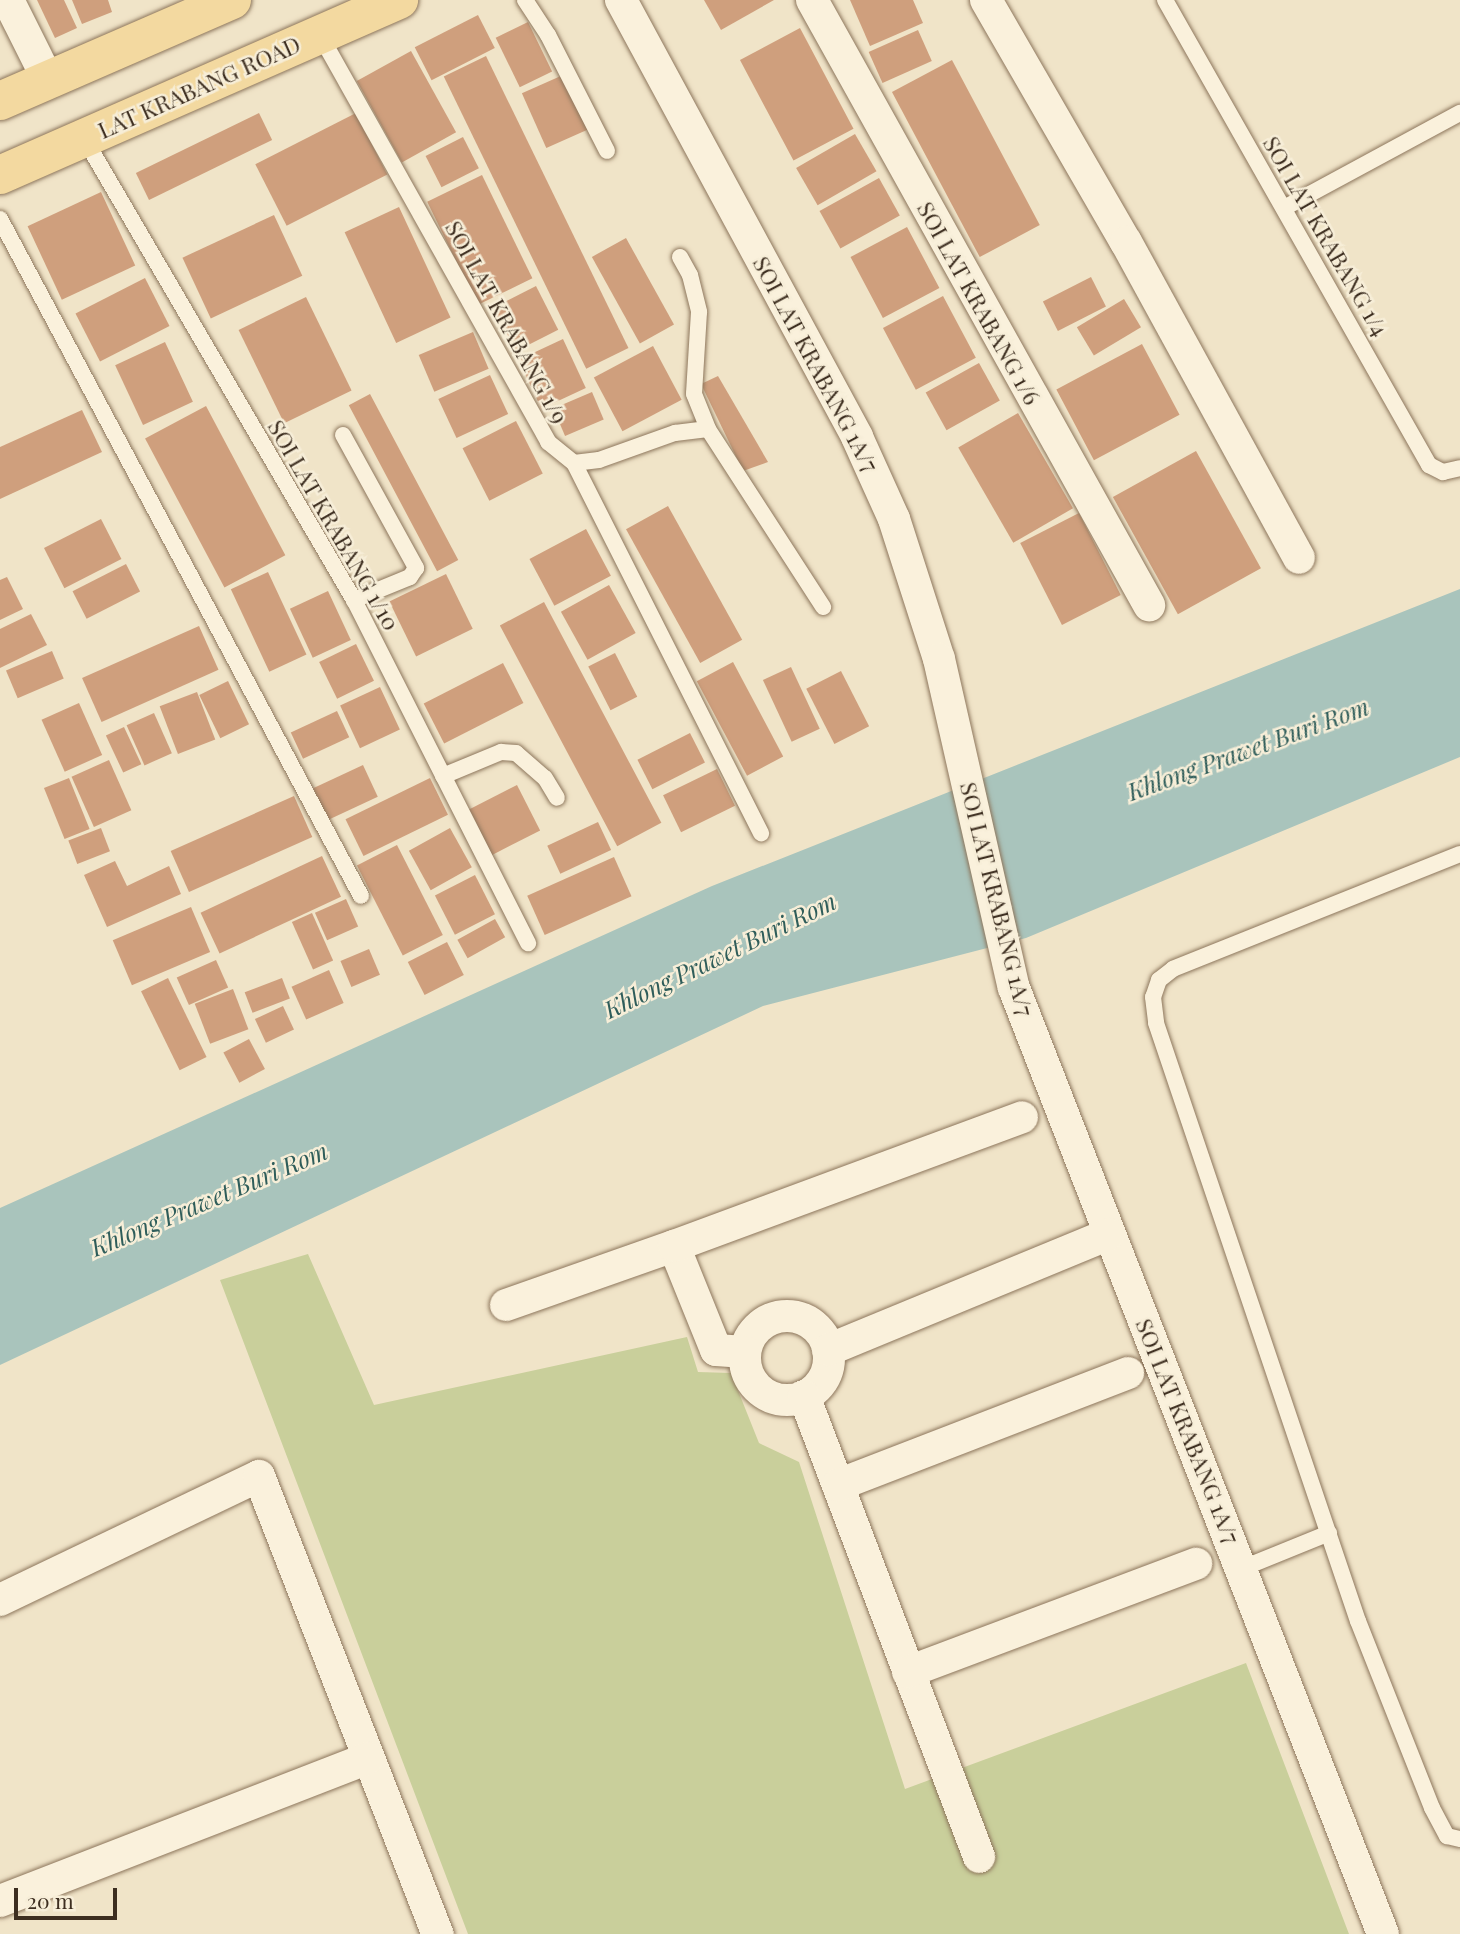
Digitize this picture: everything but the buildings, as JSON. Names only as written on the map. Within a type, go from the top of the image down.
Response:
[{"type":"main road","points":[[0,101],[232,0]]},
{"type":"main road","name":"LAT KRABANG ROAD","points":[[0,174],[399,0]]},
{"type":"street","points":[[8,0],[48,80]]},
{"type":"street","name":"SOI LAT KRABANG 1A/7","points":[[621,0],[857,437],[894,519],[939,659],[1014,988],[1243,1568],[1383,1934]]},
{"type":"street","name":"SOI LAT KRABANG 1/6","points":[[812,0],[1149,605]]},
{"type":"street","points":[[986,0],[1126,242],[1299,558]]},
{"type":"street","points":[[506,1305],[1022,1117]]},
{"type":"street","points":[[828,1350],[1109,1234]]},
{"type":"street","points":[[674,1246],[716,1350],[746,1352]]},
{"type":"street","points":[[789,1317],[814,1327],[828,1350],[824,1377],[804,1396],[784,1399],[764,1393],[747,1372],[746,1352],[763,1323],[789,1317]]},
{"type":"street","points":[[838,1485],[1128,1373]]},
{"type":"street","points":[[804,1396],[979,1857]]},
{"type":"street","points":[[0,1601],[259,1476],[438,1934]]},
{"type":"street","points":[[908,1672],[1196,1564]]},
{"type":"street","points":[[0,1901],[368,1758]]},
{"type":"lane","points":[[525,0],[548,35],[607,151]]},
{"type":"lane","name":"SOI LAT KRABANG 1/4","points":[[1165,0],[1429,466],[1443,472],[1460,468]]},
{"type":"lane","name":"SOI LAT KRABANG 1/9","points":[[320,35],[548,442],[574,464]]},
{"type":"lane","points":[[1284,208],[1460,113]]},
{"type":"lane","name":"SOI LAT KRABANG 1/10","points":[[84,138],[354,600],[528,943]]},
{"type":"lane","points":[[0,219],[361,896]]},
{"type":"lane","points":[[680,257],[690,275],[699,312],[694,394],[708,429],[823,607]]},
{"type":"lane","points":[[708,429],[676,433],[599,460],[574,464],[761,833]]},
{"type":"lane","points":[[343,435],[416,568],[410,577],[354,600]]},
{"type":"lane","points":[[443,776],[501,752],[516,753],[545,778],[556,798]]},
{"type":"lane","points":[[1460,854],[1173,969],[1159,980],[1153,997],[1156,1023],[1358,1621],[1432,1808],[1447,1836],[1460,1839]]},
{"type":"lane","points":[[1243,1568],[1329,1533]]},
{"type":"green space","points":[[308,1254],[374,1405],[687,1337],[698,1372],[731,1373],[759,1443],[799,1462],[905,1789],[1246,1663],[1349,1934],[468,1934],[220,1280]]},
{"type":"water","name":"Khlong Prawet Buri Rom","points":[[1460,589],[1460,757],[1026,938],[763,1006],[0,1365],[0,1208],[712,886]]}]
